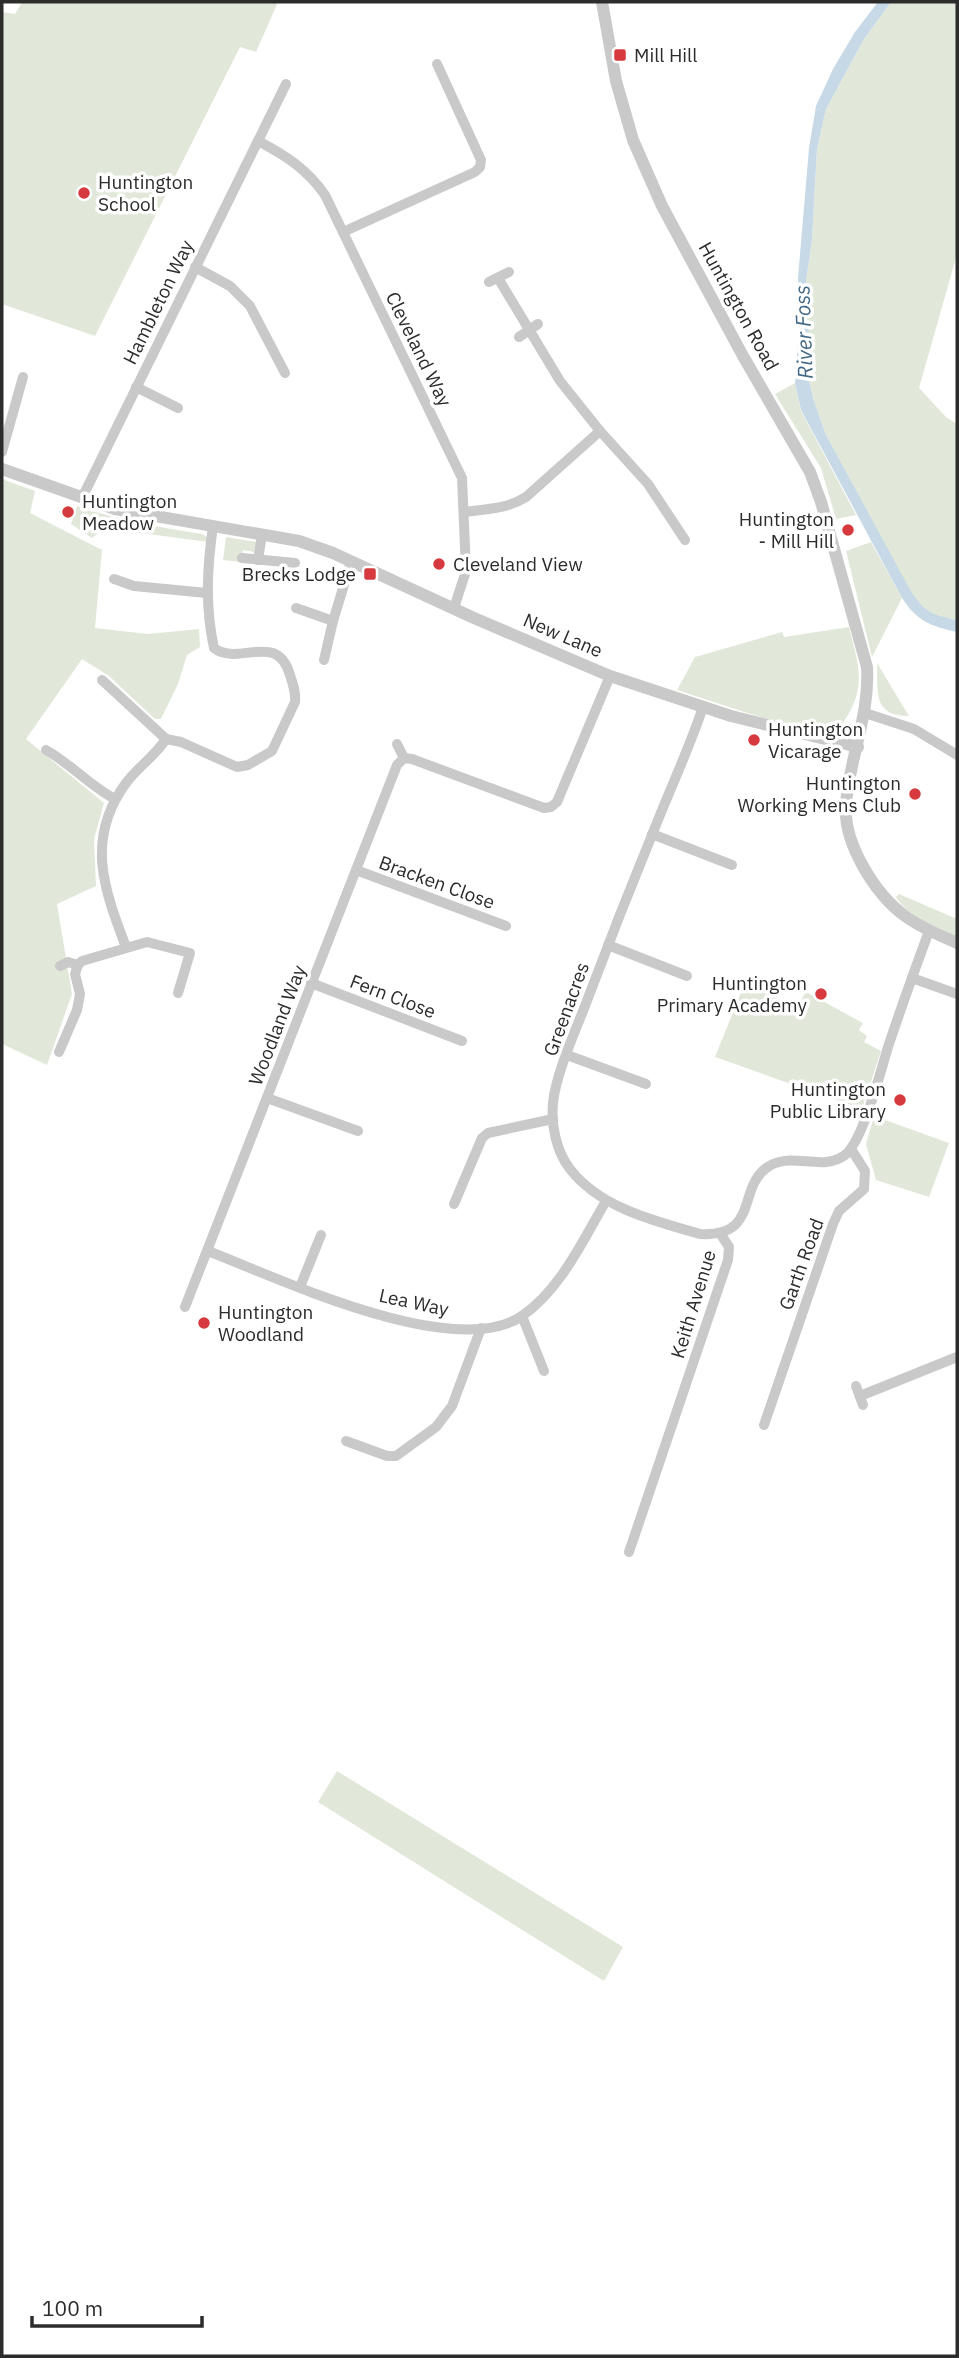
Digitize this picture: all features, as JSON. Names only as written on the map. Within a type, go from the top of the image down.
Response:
[{"type":"street","name":"Huntington Road","points":[[602,2],[625,116],[652,184],[733,337],[804,458],[817,488],[867,667],[865,713],[846,807],[852,843],[863,867],[882,895],[901,914],[929,931],[957,943]]},
{"type":"street","points":[[343,232],[475,172],[480,167],[481,160],[437,64]]},
{"type":"street","name":"Hambleton Way","points":[[82,498],[285,84]]},
{"type":"street","name":"Cleveland Way","points":[[257,141],[286,156],[313,179],[325,195],[459,472],[465,512],[466,571],[454,608]]},
{"type":"street","points":[[195,267],[230,286],[250,306],[285,373]]},
{"type":"street","points":[[509,272],[493,280],[534,327],[560,381],[648,484],[685,540]]},
{"type":"street","points":[[519,337],[534,327]]},
{"type":"street","points":[[2,452],[23,377]]},
{"type":"street","points":[[136,387],[178,408]]},
{"type":"street","points":[[465,512],[515,504],[600,431]]},
{"type":"street","name":"New Lane","points":[[2,469],[115,509],[299,541],[610,676],[703,707],[858,747]]},
{"type":"street","points":[[102,680],[166,739],[181,742],[237,766],[248,765],[272,751],[295,702],[296,694],[286,663],[278,655],[268,651],[227,653],[214,648],[207,593],[213,526]]},
{"type":"street","points":[[258,560],[262,534]]},
{"type":"street","points":[[242,558],[295,563]]},
{"type":"street","points":[[324,660],[351,562]]},
{"type":"street","points":[[114,579],[134,586],[207,593]]},
{"type":"street","points":[[296,608],[333,621]]},
{"type":"street","points":[[397,744],[404,758],[544,808],[551,807],[557,802],[610,676]]},
{"type":"street","name":"Greenacres","points":[[703,707],[567,1055],[553,1102],[553,1119],[560,1153],[569,1168],[606,1201],[700,1234],[720,1233]]},
{"type":"street","points":[[865,713],[914,729],[957,755]]},
{"type":"street","points":[[126,947],[102,874],[104,827],[115,799],[129,779],[159,750],[166,739]]},
{"type":"street","points":[[46,750],[60,757],[115,799]]},
{"type":"street","name":"Woodland Way","points":[[186,1307],[397,765],[404,758]]},
{"type":"street","points":[[652,834],[732,865]]},
{"type":"street","name":"Bracken Close","points":[[356,870],[506,926]]},
{"type":"street","points":[[851,1149],[867,1112],[929,931]]},
{"type":"street","points":[[59,1052],[77,1010],[80,993],[75,974],[78,965],[89,957],[147,942],[190,953],[178,993]]},
{"type":"street","points":[[608,945],[687,976]]},
{"type":"street","points":[[60,966],[68,962],[78,965]]},
{"type":"street","points":[[912,978],[957,994]]},
{"type":"street","name":"Fern Close","points":[[312,983],[462,1041]]},
{"type":"street","points":[[567,1055],[646,1084]]},
{"type":"street","points":[[267,1098],[358,1131]]},
{"type":"street","points":[[454,1204],[482,1138],[488,1133],[553,1119]]},
{"type":"street","name":"Keith Avenue","points":[[629,1552],[728,1260],[729,1247],[720,1233],[741,1219],[762,1171],[773,1163],[785,1160],[815,1163],[831,1161],[844,1156],[851,1149]]},
{"type":"street","name":"Garth Road","points":[[764,1425],[833,1224],[839,1211],[864,1189],[867,1176],[851,1149]]},
{"type":"street","name":"Lea Way","points":[[208,1251],[300,1287],[411,1323],[436,1328],[481,1328],[509,1322],[522,1316],[540,1299],[559,1278],[606,1201]]},
{"type":"street","points":[[300,1287],[321,1235]]},
{"type":"street","points":[[522,1316],[544,1371]]},
{"type":"street","points":[[346,1441],[387,1456],[396,1456],[436,1427],[452,1406],[481,1328]]},
{"type":"street","points":[[859,1396],[957,1357]]},
{"type":"shaded area","name":"Huntington School","points":[[22,2],[278,2],[256,52],[240,47],[95,336],[2,304],[2,12],[15,14]]},
{"type":"shaded area","points":[[891,2],[957,2],[957,254],[919,388],[946,417],[957,424],[957,620],[933,616],[918,607],[826,435],[807,373],[809,330],[806,281],[812,240],[817,149],[826,109],[864,39]]},
{"type":"shaded area","points":[[795,383],[801,411],[856,515],[836,519],[821,468],[775,394]]},
{"type":"shaded area","points":[[2,479],[35,491],[30,513],[102,550],[95,628],[148,634],[199,629],[200,647],[187,655],[178,684],[161,719],[155,719],[109,676],[82,659],[26,739],[104,803],[94,839],[96,886],[57,904],[72,994],[47,1065],[2,1044]]},
{"type":"shaded area","points":[[77,506],[154,526],[202,534],[207,537],[208,542],[104,528],[92,538],[71,524]]},
{"type":"shaded area","points":[[226,537],[256,542],[254,552],[243,550],[241,562],[223,560]]},
{"type":"shaded area","points":[[871,542],[902,598],[872,657],[846,551]]},
{"type":"shaded area","points":[[849,627],[859,682],[848,715],[834,732],[784,724],[677,690],[695,657],[782,632],[784,637]]},
{"type":"shaded area","points":[[877,663],[909,716],[897,715],[883,707],[878,692]]},
{"type":"shaded area","points":[[899,894],[957,919],[957,937],[915,916],[901,904],[896,897]]},
{"type":"shaded area","points":[[746,980],[794,1010],[806,992],[863,1023],[859,1030],[867,1036],[864,1042],[881,1051],[862,1109],[715,1057]]},
{"type":"shaded area","points":[[874,1116],[949,1143],[929,1197],[876,1180],[866,1144]]},
{"type":"shaded area","points":[[337,1771],[623,1947],[604,1981],[318,1802]]},
{"type":"water","name":"River Foss","points":[[878,2],[891,2],[864,39],[826,109],[817,149],[812,240],[806,281],[809,330],[807,373],[826,435],[908,586],[927,610],[957,620],[957,632],[925,621],[913,612],[902,598],[801,410],[795,383],[799,330],[798,278],[809,148],[816,106],[833,69],[855,32]]},
{"type":"place","name":"Mill Hill","points":[[620,55]]},
{"type":"place","name":"Huntington School","points":[[84,193]]},
{"type":"place","name":"Huntington Meadow","points":[[68,512]]},
{"type":"place","name":"Huntington - Mill Hill","points":[[848,530]]},
{"type":"place","name":"Cleveland View","points":[[439,564]]},
{"type":"place","name":"Brecks Lodge","points":[[370,574]]},
{"type":"place","name":"Huntington Vicarage","points":[[754,740]]},
{"type":"place","name":"Huntington Working Mens Club","points":[[915,794]]},
{"type":"place","name":"Huntington Primary Academy","points":[[821,994]]},
{"type":"place","name":"Huntington Public Library","points":[[900,1100]]},
{"type":"place","name":"Huntington Woodland","points":[[204,1323]]}]
